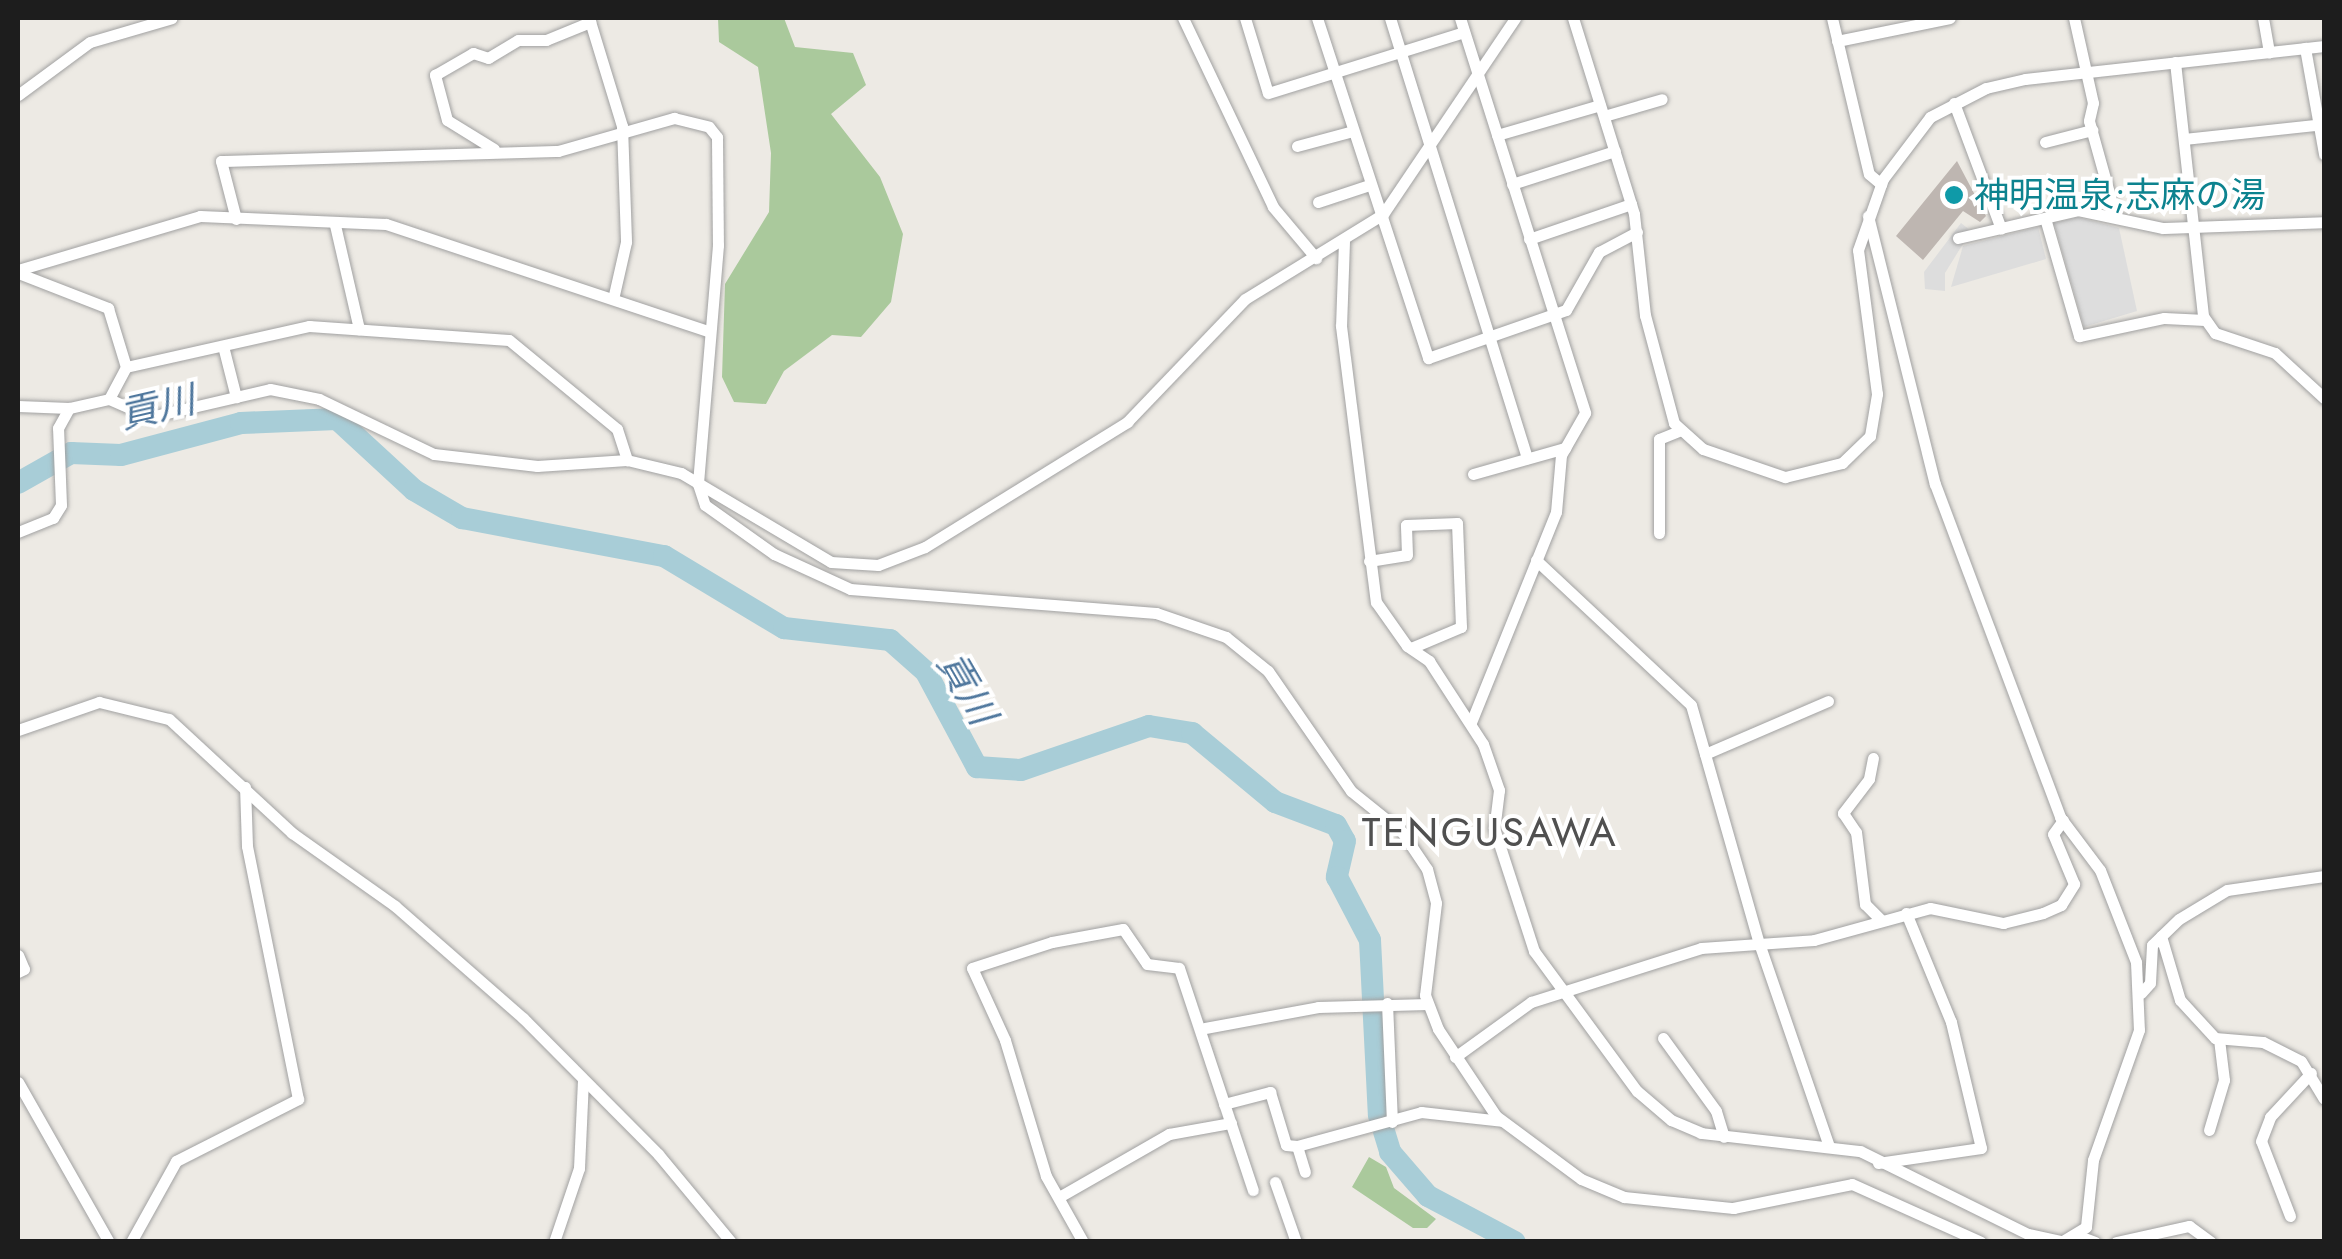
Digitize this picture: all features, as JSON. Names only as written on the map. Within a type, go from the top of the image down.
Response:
[{"type":"street","points":[[18,95],[90,42],[172,18]]},
{"type":"street","points":[[1183,18],[1273,207],[1316,258]]},
{"type":"street","points":[[1245,18],[1268,93],[1464,32]]},
{"type":"street","points":[[1317,18],[1428,358],[1566,310],[1599,252],[1638,232]]},
{"type":"street","points":[[1390,18],[1527,458]]},
{"type":"street","points":[[1460,18],[1585,413],[1566,448],[1556,512],[1471,722]]},
{"type":"street","points":[[18,406],[70,408],[109,399],[150,416],[270,389],[318,399],[434,454],[482,464],[628,460],[698,484],[830,562],[900,559],[1126,422],[1245,300],[1379,217],[1480,76],[1514,18]]},
{"type":"street","points":[[1573,18],[1631,204],[1638,232],[1645,315],[1679,431],[1703,449],[1784,477],[1806,478],[1858,452],[1876,416],[1857,266],[1867,215],[1910,136],[1954,104],[1986,88],[2086,72],[2324,46]]},
{"type":"street","points":[[1832,18],[1869,174],[1881,184]]},
{"type":"street","points":[[1837,41],[1916,21],[1950,18]]},
{"type":"street","points":[[2074,18],[2086,72],[2092,130],[2115,214]]},
{"type":"street","points":[[2263,18],[2269,52]]},
{"type":"street","points":[[496,151],[447,120],[436,75],[472,54],[488,58],[518,40],[546,40],[590,20],[623,135],[626,242],[613,299]]},
{"type":"street","points":[[2305,48],[2322,124],[2324,154]]},
{"type":"street","points":[[2176,62],[2205,320],[2216,333],[2275,353],[2324,398]]},
{"type":"street","points":[[1497,135],[1662,99]]},
{"type":"street","points":[[1954,104],[2001,229]]},
{"type":"street","points":[[236,219],[221,161],[558,151],[674,118],[696,120],[717,137],[698,484],[716,514],[790,563],[850,590],[1156,612],[1245,649],[1351,791],[1402,832],[1426,869],[1436,903],[1424,970],[1428,1004],[1455,1057],[1502,1121],[1582,1179],[1624,1197],[1733,1208],[1852,1184],[1981,1242]]},
{"type":"street","points":[[2184,139],[2322,124]]},
{"type":"street","points":[[2045,142],[2092,130]]},
{"type":"street","points":[[1297,146],[1352,131]]},
{"type":"street","points":[[1512,184],[1614,151]]},
{"type":"street","points":[[1318,202],[1369,185]]},
{"type":"street","points":[[1529,239],[1631,204]]},
{"type":"street","points":[[1958,238],[2078,210],[2194,226],[2324,222]]},
{"type":"street","points":[[1344,241],[1342,326],[1376,602],[1411,648],[1429,661],[1471,722],[1495,771],[1494,828],[1534,951],[1654,1108],[1724,1137],[1830,1146],[2061,1242],[2086,1226],[2093,1160],[2139,1030],[2140,992],[2128,930],[2100,870],[2063,820],[1910,411],[1867,215]]},
{"type":"street","points":[[2045,218],[2079,336],[2164,318],[2205,320]]},
{"type":"street","points":[[18,271],[135,239],[156,224],[236,219],[386,224],[708,331]]},
{"type":"street","points":[[335,225],[359,329]]},
{"type":"street","points":[[18,271],[108,308],[126,368],[109,399]]},
{"type":"street","points":[[126,368],[309,326],[509,340],[617,429],[628,460]]},
{"type":"street","points":[[223,346],[236,397]]},
{"type":"street","points":[[18,532],[52,518],[61,505],[58,428],[70,408]]},
{"type":"street","points":[[1659,533],[1659,438],[1679,431]]},
{"type":"street","points":[[1473,474],[1566,448]]},
{"type":"street","points":[[1369,561],[1407,555],[1406,525],[1457,523],[1461,627],[1411,648]]},
{"type":"street","points":[[1536,560],[1691,705],[1759,944],[1830,1146]]},
{"type":"street","points":[[1705,754],[1828,701]]},
{"type":"street","points":[[18,730],[99,702],[124,702],[168,719],[292,833],[395,906],[583,1082],[730,1242]]},
{"type":"street","points":[[1874,758],[1869,779],[1843,813],[1856,832],[1865,904],[1881,920]]},
{"type":"street","points":[[132,1242],[176,1160],[218,1144],[235,1126],[286,1112],[298,1099],[247,846],[245,787]]},
{"type":"street","points":[[1455,1057],[1564,988],[1700,948],[1814,940],[1906,912],[1950,907],[2003,923],[2061,905],[2074,884],[2053,834],[2063,820]]},
{"type":"street","points":[[2140,992],[2161,936],[2227,890],[2324,876]]},
{"type":"street","points":[[1878,1163],[1981,1148],[1951,1022],[1906,912]]},
{"type":"street","points":[[1083,1242],[1059,1197],[972,968],[1123,929],[1147,964],[1179,968],[1205,1028],[1224,1104],[1253,1190]]},
{"type":"street","points":[[2161,936],[2180,1000],[2219,1039],[2224,1080],[2209,1130]]},
{"type":"street","points":[[18,955],[24,969],[18,972]]},
{"type":"street","points":[[1205,1028],[1368,1002],[1428,1004]]},
{"type":"street","points":[[1386,1003],[1391,1123]]},
{"type":"street","points":[[1663,1038],[1716,1111],[1724,1137]]},
{"type":"street","points":[[2219,1039],[2263,1042],[2311,1073],[2324,1099]]},
{"type":"street","points":[[2290,1216],[2261,1141],[2270,1116],[2311,1073]]},
{"type":"street","points":[[18,1082],[108,1242]]},
{"type":"street","points":[[554,1242],[579,1168],[583,1082]]},
{"type":"street","points":[[1224,1104],[1270,1092],[1286,1145],[1297,1146],[1368,1132],[1421,1112],[1502,1121]]},
{"type":"street","points":[[1059,1197],[1169,1134],[1230,1123]]},
{"type":"street","points":[[1297,1146],[1305,1172]]},
{"type":"street","points":[[1275,1182],[1296,1242]]},
{"type":"street","points":[[2116,1242],[2189,1226],[2211,1242]]},
{"type":"street","points":[[2076,1235],[2095,1242]]},
{"type":"green space","points":[[718,18],[784,18],[795,47],[853,53],[866,85],[831,114],[880,177],[903,234],[891,302],[861,337],[832,335],[784,371],[766,404],[734,402],[722,377],[725,284],[769,212],[771,153],[758,67],[719,42]]},
{"type":"green space","points":[[1369,1157],[1386,1167],[1394,1188],[1436,1219],[1427,1228],[1413,1228],[1352,1187]]},
{"type":"shaded area","points":[[2077,217],[2119,228],[2137,311],[2084,327],[2054,223]]},
{"type":"shaded area","points":[[1961,223],[1971,231],[1945,273],[1945,291],[1925,289],[1924,272]]},
{"type":"shaded area","points":[[2038,227],[2046,259],[1951,287],[1963,246]]},
{"type":"building","name":"神明温泉;志麻の湯","points":[[1957,161],[1986,216],[1980,222],[1963,211],[1923,260],[1896,236]]},
{"type":"waterway","name":"貢川","points":[[18,483],[71,453],[121,455],[241,423],[337,419],[414,490],[462,518],[664,556],[784,628],[890,640],[926,672],[977,767],[1021,770],[1149,726],[1192,733],[1275,802],[1336,825],[1345,841],[1337,877],[1370,940],[1379,1115],[1390,1152],[1428,1196],[1515,1242]]},
{"type":"place","name":"神明温泉;志麻の湯","points":[[1954,195]]},
{"type":"district","name":"TENGUSAWA","points":[[1490,832]]}]
